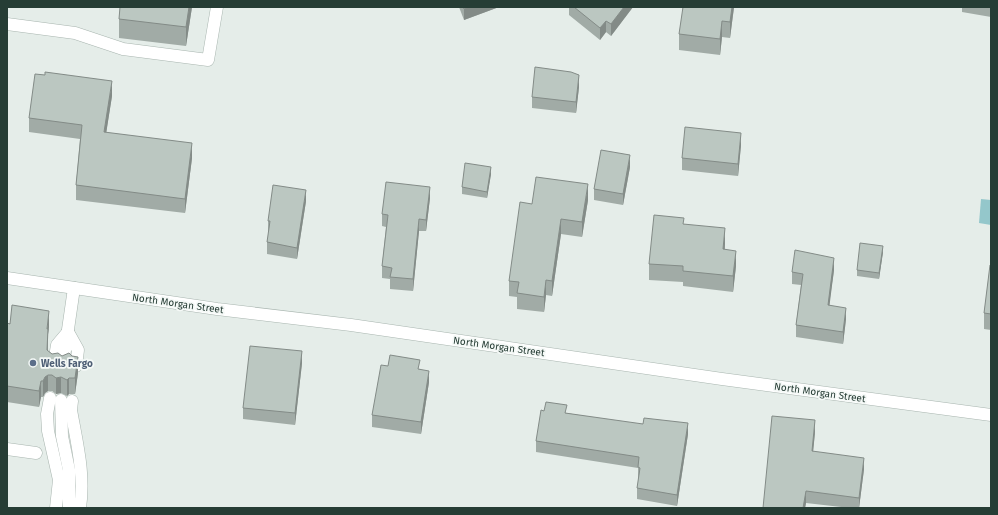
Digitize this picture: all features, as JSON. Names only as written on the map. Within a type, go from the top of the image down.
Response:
[{"type":"street","points":[[7,24],[75,33],[123,50],[208,60],[217,7]]},
{"type":"street","name":"North Morgan Street","points":[[7,278],[217,309],[351,325],[730,380],[991,415]]},
{"type":"street","points":[[59,363],[57,345],[68,332],[74,288]]},
{"type":"street","points":[[68,332],[78,350],[76,366]]},
{"type":"street","points":[[56,508],[59,480],[48,431],[47,414],[61,399]]},
{"type":"street","points":[[61,399],[62,436],[69,470],[69,508]]},
{"type":"street","points":[[61,399],[71,410],[82,472],[82,494],[80,508]]},
{"type":"street","points":[[7,449],[36,453]]},
{"type":"water","points":[[981,199],[991,200],[991,225],[979,223]]},
{"type":"building","points":[[120,7],[189,7],[186,27],[119,19]]},
{"type":"building","points":[[574,7],[624,7],[611,24],[606,21],[600,28]]},
{"type":"building","points":[[683,7],[732,7],[730,22],[722,21],[720,39],[679,34]]},
{"type":"building","points":[[535,67],[571,72],[579,75],[576,102],[532,97]]},
{"type":"building","points":[[45,72],[112,81],[104,132],[192,143],[185,199],[76,185],[82,125],[29,118],[35,74],[45,75]]},
{"type":"building","points":[[685,127],[741,133],[738,164],[682,158]]},
{"type":"building","points":[[601,150],[630,155],[623,194],[594,189]]},
{"type":"building","points":[[465,163],[491,167],[487,192],[462,187]]},
{"type":"building","points":[[536,177],[588,184],[582,222],[561,219],[552,281],[546,280],[544,297],[517,293],[519,282],[509,281],[520,202],[532,204]]},
{"type":"building","points":[[386,182],[430,187],[426,220],[419,219],[413,279],[390,277],[392,268],[382,266],[388,215],[382,214]]},
{"type":"building","points":[[273,185],[306,190],[297,248],[267,242],[270,221],[268,221]]},
{"type":"building","points":[[654,215],[684,218],[683,224],[725,228],[723,249],[736,251],[733,276],[683,271],[683,266],[649,264]]},
{"type":"building","points":[[860,243],[883,246],[879,273],[857,270]]},
{"type":"building","points":[[795,250],[834,258],[828,305],[846,308],[843,332],[796,325],[803,274],[792,272]]},
{"type":"building","points":[[991,265],[991,314],[984,313]]},
{"type":"building","name":"Wells Fargo","points":[[12,305],[49,311],[47,350],[52,354],[58,353],[62,356],[69,353],[72,356],[78,357],[75,378],[69,378],[67,380],[61,377],[56,378],[52,375],[48,375],[43,381],[41,381],[39,391],[7,386],[7,323],[10,324]]},
{"type":"building","points":[[250,346],[302,351],[295,413],[243,408]]},
{"type":"building","points":[[390,355],[420,360],[418,369],[429,371],[421,422],[372,415],[381,365],[388,366]]},
{"type":"building","points":[[546,402],[567,405],[565,413],[643,424],[644,418],[688,423],[677,495],[637,488],[640,468],[638,467],[639,457],[536,441],[541,410],[544,411]]},
{"type":"building","points":[[772,416],[815,420],[812,451],[864,458],[859,498],[806,491],[803,508],[763,508]]},
{"type":"place","name":"Wells Fargo","points":[[33,363]]}]
